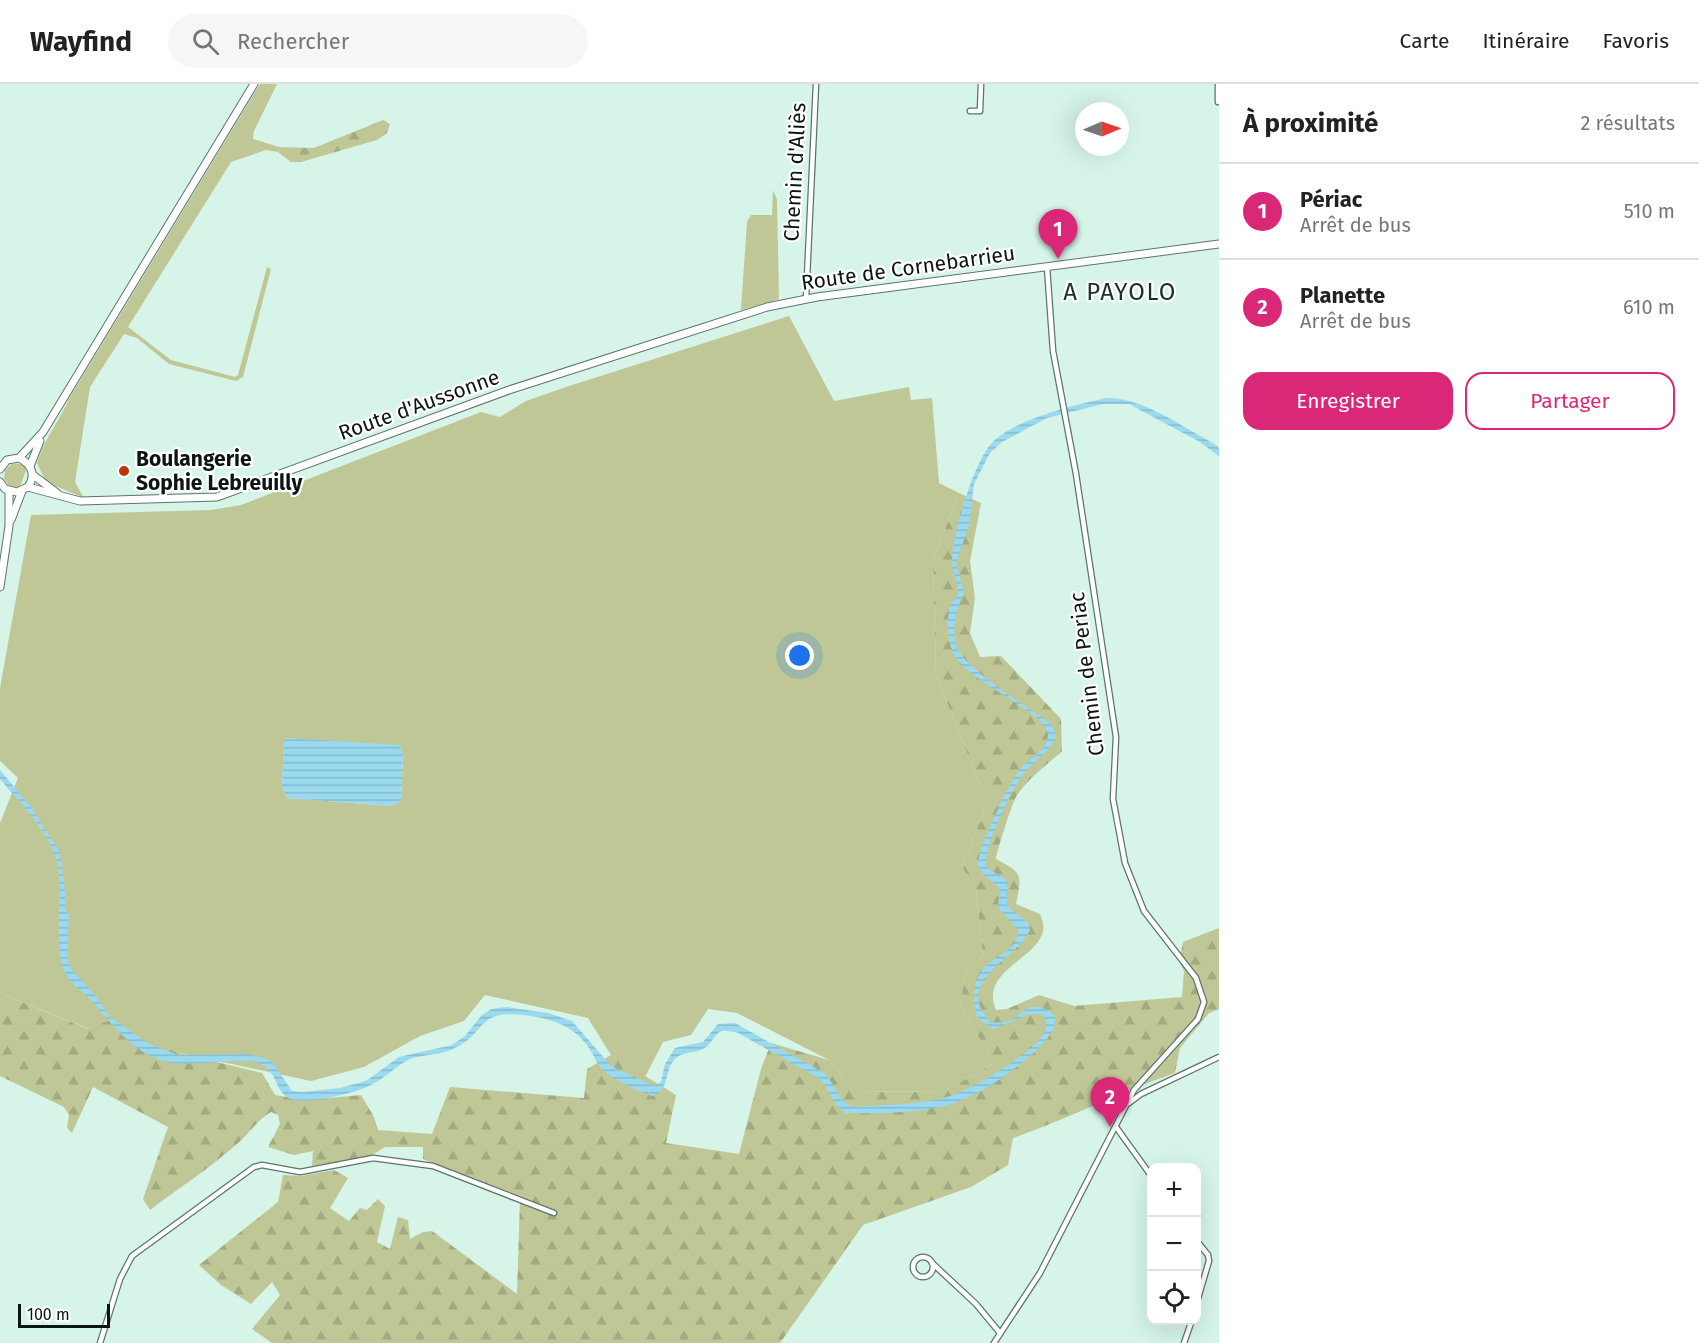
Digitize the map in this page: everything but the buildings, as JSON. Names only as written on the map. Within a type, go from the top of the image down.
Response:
[{"type":"main road","points":[[30,466],[43,432],[254,84]]},
{"type":"main road","name":"Route de Cornebarrieu","points":[[780,303],[1219,244]]},
{"type":"main road","name":"Route d'Aussonne","points":[[9,491],[25,489],[80,501],[192,499],[227,494],[509,390],[780,303]]},
{"type":"main road","points":[[1,465],[19,458],[43,432]]},
{"type":"main road","points":[[9,526],[33,475],[30,466],[19,458]]},
{"type":"main road","name":"Route d'Aussonne","points":[[33,475],[64,497]]},
{"type":"main road","points":[[0,484],[9,491],[9,526],[0,587]]},
{"type":"street","name":"Chemin d'Aliès","points":[[806,298],[816,84]]},
{"type":"street","points":[[970,111],[980,111],[981,84]]},
{"type":"street","points":[[1218,84],[1218,102]]},
{"type":"street","name":"Chemin de Periac","points":[[994,1343],[1040,1274],[1134,1090],[1198,1019],[1204,1002],[1196,978],[1144,911],[1125,863],[1113,799],[1116,737],[1064,405],[1053,351],[1047,267]]},
{"type":"street","points":[[1129,1103],[1219,1057]]},
{"type":"street","points":[[1116,1127],[1147,1170]]},
{"type":"street","points":[[100,1343],[120,1279],[132,1256],[254,1167],[262,1165],[300,1172],[373,1158],[412,1161],[433,1166],[554,1213]]},
{"type":"street","points":[[1201,1246],[1209,1261],[1201,1290]]},
{"type":"street","points":[[932,1263],[929,1275],[921,1277],[914,1273],[913,1263],[918,1258],[928,1258],[976,1304],[1000,1333]]},
{"type":"street","points":[[1184,1343],[1189,1325]]},
{"type":"green space","points":[[260,84],[277,84],[254,131],[253,139],[279,147],[278,152],[266,150],[231,162],[128,327],[171,360],[235,377],[238,375],[267,267],[271,269],[243,377],[236,381],[169,364],[137,338],[124,334],[90,387],[75,482],[84,498],[46,482],[37,463],[70,397]]},
{"type":"green space","points":[[383,120],[390,124],[387,133],[377,140],[301,162],[291,162],[278,152],[279,147],[314,148]]},
{"type":"green space","points":[[773,190],[777,200],[779,299],[741,310],[747,222],[751,215],[772,215]]},
{"type":"green space","points":[[789,316],[834,401],[909,387],[911,400],[932,398],[939,483],[959,493],[933,560],[936,675],[987,803],[962,867],[976,889],[983,956],[964,976],[961,1007],[994,1063],[943,1092],[853,1091],[829,1060],[737,1013],[708,1009],[691,1035],[663,1042],[645,1077],[611,1055],[588,1018],[485,995],[464,1021],[420,1036],[364,1067],[311,1081],[175,1052],[115,1019],[89,1029],[0,993],[0,823],[18,778],[0,761],[0,688],[31,515],[211,510],[241,505],[481,412],[500,417],[526,401]],"holes":[[[287,738],[403,755],[401,801],[391,806],[287,798],[282,786],[284,741]]]},
{"type":"green space","points":[[12,464],[21,464],[27,468],[19,489],[10,487],[4,479],[5,470]]},
{"type":"green space","points":[[959,493],[981,503],[970,561],[975,598],[970,633],[980,657],[1001,656],[1061,719],[1062,751],[1031,779],[1016,797],[996,859],[1016,872],[1019,887],[1016,904],[1040,914],[1043,928],[1039,940],[1030,951],[997,981],[993,994],[996,1010],[1007,1009],[1039,995],[1074,1006],[1182,997],[1184,971],[1179,961],[1183,942],[1219,928],[1219,1009],[1209,1013],[1180,1048],[1175,1073],[1013,1138],[1008,1165],[971,1187],[863,1225],[780,1343],[272,1343],[252,1329],[280,1295],[272,1282],[251,1304],[221,1285],[199,1265],[278,1202],[283,1175],[301,1176],[334,1170],[348,1178],[330,1208],[349,1221],[360,1208],[367,1210],[378,1199],[385,1206],[377,1242],[390,1249],[398,1217],[408,1220],[410,1239],[423,1232],[432,1231],[517,1294],[520,1200],[423,1159],[423,1147],[385,1147],[369,1157],[312,1166],[313,1151],[294,1155],[268,1147],[280,1124],[278,1115],[271,1112],[227,1153],[150,1210],[143,1199],[168,1127],[93,1087],[72,1133],[67,1128],[69,1115],[64,1107],[0,1076],[0,993],[88,1029],[115,1018],[175,1052],[262,1073],[275,1095],[307,1100],[361,1095],[374,1117],[378,1130],[432,1134],[450,1087],[584,1098],[587,1069],[611,1055],[676,1095],[666,1143],[739,1154],[761,1069],[771,1043],[829,1060],[853,1091],[943,1092],[994,1063],[961,1007],[964,976],[983,956],[976,889],[962,867],[987,803],[936,675],[933,560]]},
{"type":"water","points":[[1106,398],[1133,402],[1161,414],[1213,443],[1219,448],[1219,456],[1200,442],[1129,404],[1103,404],[1047,418],[1002,442],[990,453],[974,484],[969,525],[956,563],[964,593],[955,620],[955,642],[963,657],[973,667],[1051,724],[1056,736],[1047,751],[1021,777],[1006,803],[988,849],[987,868],[1007,880],[1007,906],[1028,923],[1030,930],[1023,941],[990,972],[982,983],[978,995],[981,1008],[991,1023],[1010,1021],[1026,1009],[1038,1007],[1052,1013],[1055,1023],[1050,1035],[1039,1048],[1025,1061],[983,1090],[953,1103],[930,1109],[893,1113],[845,1113],[817,1077],[736,1032],[724,1031],[717,1034],[708,1045],[699,1051],[676,1058],[669,1068],[665,1085],[652,1096],[604,1071],[583,1040],[568,1028],[542,1018],[508,1014],[490,1019],[466,1041],[452,1050],[413,1058],[364,1088],[323,1099],[296,1100],[288,1098],[283,1093],[272,1074],[261,1063],[241,1061],[173,1063],[147,1054],[115,1028],[88,997],[71,982],[64,971],[59,941],[57,861],[47,838],[0,779],[0,770],[31,807],[59,851],[65,888],[65,909],[69,915],[67,959],[72,970],[94,994],[110,1017],[151,1045],[179,1055],[247,1054],[267,1059],[273,1063],[292,1091],[340,1088],[366,1081],[399,1057],[452,1045],[465,1036],[481,1016],[491,1009],[506,1007],[548,1013],[572,1021],[611,1066],[654,1086],[661,1082],[665,1064],[675,1048],[703,1042],[718,1024],[735,1023],[826,1074],[842,1100],[852,1107],[944,1098],[982,1081],[1013,1062],[1037,1043],[1046,1027],[1045,1016],[1032,1014],[992,1029],[976,1016],[974,995],[977,980],[983,969],[1008,950],[1015,942],[1019,931],[998,907],[1000,888],[981,872],[978,865],[982,846],[1015,776],[1041,750],[1048,735],[1045,726],[1035,717],[971,672],[959,661],[952,650],[948,615],[951,604],[958,593],[952,562],[954,545],[961,512],[973,477],[988,448],[996,439],[1034,418]]},
{"type":"water","points":[[287,738],[399,745],[403,755],[401,801],[391,806],[287,798],[282,786],[284,741]]},
{"type":"place","name":"Périac","points":[[1058,259]]},
{"type":"place","name":"Boulangerie Sophie Lebreuilly","points":[[124,471]]},
{"type":"place","name":"Planette","points":[[1110,1127]]},
{"type":"district","name":"A PAYOLO","points":[[1120,292]]}]
